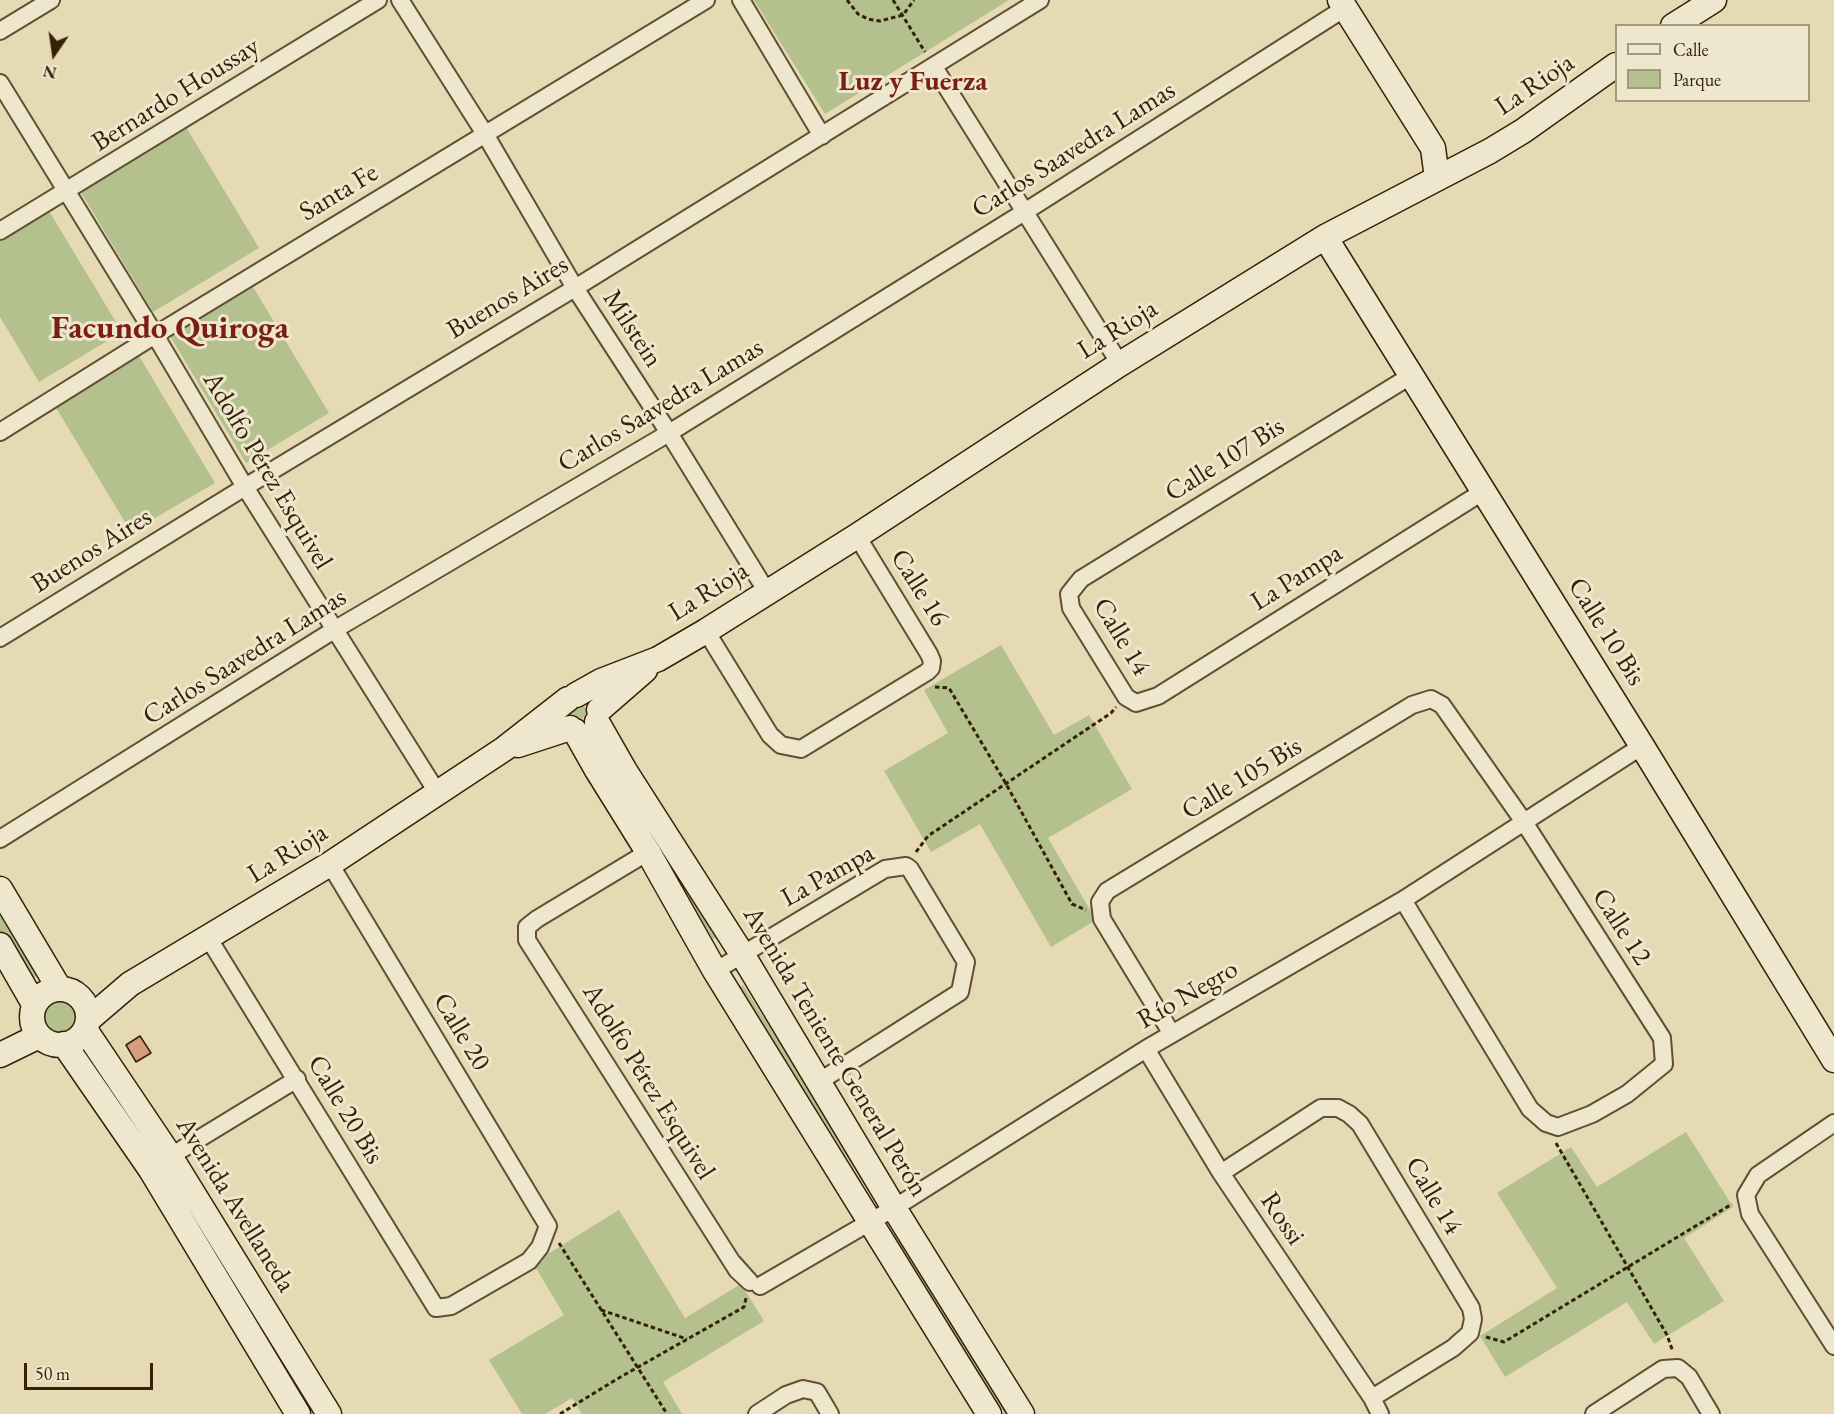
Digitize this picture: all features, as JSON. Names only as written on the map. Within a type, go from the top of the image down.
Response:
[{"type":"main road","points":[[1676,24],[1714,0]]},
{"type":"main road","points":[[1342,4],[1433,148],[1437,178]]},
{"type":"main road","name":"La Rioja","points":[[87,1026],[130,984],[209,939],[330,864],[504,749],[572,697],[601,681],[658,659],[706,631],[857,536],[1120,364],[1325,237],[1490,151],[1523,131],[1615,66]]},
{"type":"main road","name":"Calle 10 Bis","points":[[1325,237],[1642,746],[1834,1060]]},
{"type":"main road","name":"La Rioja","points":[[504,749],[585,723],[658,659]]},
{"type":"main road","points":[[585,723],[566,724],[562,708],[572,697],[588,696],[597,704],[585,723],[597,770],[648,852],[715,971],[989,1414]]},
{"type":"main road","name":"Avenida Teniente General Perón","points":[[585,723],[625,771],[742,954],[894,1208],[1022,1414]]},
{"type":"main road","points":[[0,888],[68,992]]},
{"type":"main road","points":[[0,945],[33,1008],[32,1023],[39,1036],[50,1043],[64,1044],[78,1038],[87,1026],[87,1008],[82,999],[68,992],[45,992],[33,1008],[0,1041]]},
{"type":"main road","name":"La Rioja","points":[[68,992],[130,984]]},
{"type":"main road","name":"Avenida Avellaneda","points":[[87,1026],[298,1414]]},
{"type":"main road","points":[[0,1055],[39,1036]]},
{"type":"main road","name":"Avenida Avellaneda","points":[[64,1044],[160,1163],[329,1414]]},
{"type":"street","points":[[0,31],[51,0]]},
{"type":"street","name":"Bernardo Houssay","points":[[0,231],[378,0]]},
{"type":"street","name":"Milstein","points":[[400,0],[485,134],[575,288],[669,433],[766,592]]},
{"type":"street","name":"Santa Fe","points":[[0,432],[155,335],[706,0]]},
{"type":"street","points":[[741,0],[822,136]]},
{"type":"street","name":"Buenos Aires","points":[[0,638],[575,288],[1039,0]]},
{"type":"street","name":"Carlos Saavedra Lamas","points":[[0,840],[334,630],[669,433],[1026,211],[1342,4]]},
{"type":"street","points":[[934,67],[1120,364]]},
{"type":"street","name":"Adolfo Pérez Esquivel","points":[[0,83],[155,335],[245,487],[437,792]]},
{"type":"street","name":"Calle 107 Bis","points":[[1069,594],[1082,579],[1412,375]]},
{"type":"street","name":"La Pampa","points":[[1130,700],[1158,696],[1484,491]]},
{"type":"street","name":"Calle 16","points":[[857,536],[929,654],[932,661],[929,670]]},
{"type":"street","name":"Calle 14","points":[[1069,594],[1071,608],[1130,700]]},
{"type":"street","points":[[706,631],[770,735],[781,745],[801,749],[929,670]]},
{"type":"street","name":"Calle 12","points":[[1431,699],[1442,705],[1524,822],[1662,1038],[1664,1064],[1627,1094],[1592,1114],[1558,1127],[1546,1124]]},
{"type":"street","name":"Calle 105 Bis","points":[[1102,918],[1100,902],[1107,891],[1412,705],[1431,699]]},
{"type":"street","name":"Río Negro","points":[[755,1284],[894,1208],[1146,1049],[1403,900],[1642,746]]},
{"type":"street","name":"Adolfo Pérez Esquivel","points":[[648,852],[537,919],[527,927],[527,940],[733,1263],[755,1284]]},
{"type":"street","name":"Calle 20","points":[[330,864],[548,1226]]},
{"type":"street","points":[[820,1082],[960,992],[966,962],[910,869],[906,866]]},
{"type":"street","name":"La Pampa","points":[[715,971],[885,869],[906,866]]},
{"type":"street","points":[[1403,900],[1530,1109],[1546,1124]]},
{"type":"street","points":[[1102,918],[1172,1034]]},
{"type":"street","name":"Calle 20 Bis","points":[[209,939],[436,1308],[451,1306],[529,1261],[540,1247],[548,1226]]},
{"type":"street","name":"Rossi","points":[[1146,1049],[1221,1173],[1372,1398],[1380,1414]]},
{"type":"street","points":[[160,1163],[297,1079]]},
{"type":"street","name":"Calle 14","points":[[1221,1173],[1321,1108],[1338,1108],[1349,1114],[1360,1124],[1471,1308],[1472,1326]]},
{"type":"street","points":[[1834,1123],[1758,1175],[1746,1196],[1750,1214],[1834,1346]]},
{"type":"street","points":[[1372,1398],[1453,1348],[1472,1326]]},
{"type":"street","points":[[1594,1414],[1663,1369],[1678,1368],[1689,1377],[1711,1414]]},
{"type":"street","points":[[757,1414],[786,1395],[803,1389],[816,1392],[830,1414]]},
{"type":"path","points":[[847,0],[858,14],[880,21],[903,15],[914,0]]},
{"type":"path","points":[[893,0],[934,67]]},
{"type":"path","points":[[929,670],[935,687],[949,687],[1072,904],[1102,918]]},
{"type":"path","points":[[906,866],[928,836],[1130,700]]},
{"type":"path","points":[[1546,1124],[1667,1335],[1678,1368]]},
{"type":"path","points":[[1472,1326],[1504,1342],[1746,1196]]},
{"type":"path","points":[[548,1226],[667,1414]]},
{"type":"path","points":[[560,1414],[744,1307],[755,1284]]},
{"type":"path","points":[[600,1310],[687,1339]]},
{"type":"green space","points":[[754,0],[1009,0],[825,114]]},
{"type":"green space","points":[[183,122],[259,248],[153,312],[77,186]]},
{"type":"green space","points":[[46,206],[122,332],[39,382],[0,317],[0,233]]},
{"type":"green space","points":[[253,287],[329,413],[246,463],[170,336]]},
{"type":"green space","points":[[139,356],[215,483],[131,532],[55,406]]},
{"type":"green space","points":[[1001,645],[1054,735],[1089,715],[1132,789],[1048,838],[1096,920],[1051,947],[980,824],[931,852],[884,771],[948,733],[924,690]]},
{"type":"green space","points":[[580,704],[587,709],[584,717],[578,722],[568,718],[566,714]]},
{"type":"green space","points":[[593,741],[717,937],[713,939],[590,743]]},
{"type":"green space","points":[[0,908],[42,973],[31,980],[0,931]]},
{"type":"green space","points":[[743,985],[867,1181],[863,1183],[739,987]]},
{"type":"green space","points":[[53,998],[63,999],[74,1005],[80,1013],[76,1035],[69,1038],[59,1036],[40,1024],[37,1017],[38,1009],[44,1001]]},
{"type":"green space","points":[[1686,1132],[1733,1207],[1684,1238],[1724,1301],[1654,1344],[1627,1302],[1505,1377],[1480,1336],[1557,1288],[1497,1193],[1571,1147],[1597,1187]]},
{"type":"green space","points":[[619,1210],[685,1318],[741,1284],[764,1321],[663,1382],[682,1414],[582,1414],[572,1398],[545,1414],[522,1414],[489,1360],[564,1315],[533,1263]]},
{"type":"green space","points":[[896,1233],[1009,1414],[1004,1414],[892,1235]]},
{"type":"building","points":[[140,1036],[151,1053],[136,1062],[126,1045]]},
{"type":"district","name":"Luz y Fuerza","points":[[913,82]]},
{"type":"district","name":"Facundo Quiroga","points":[[170,329]]}]
